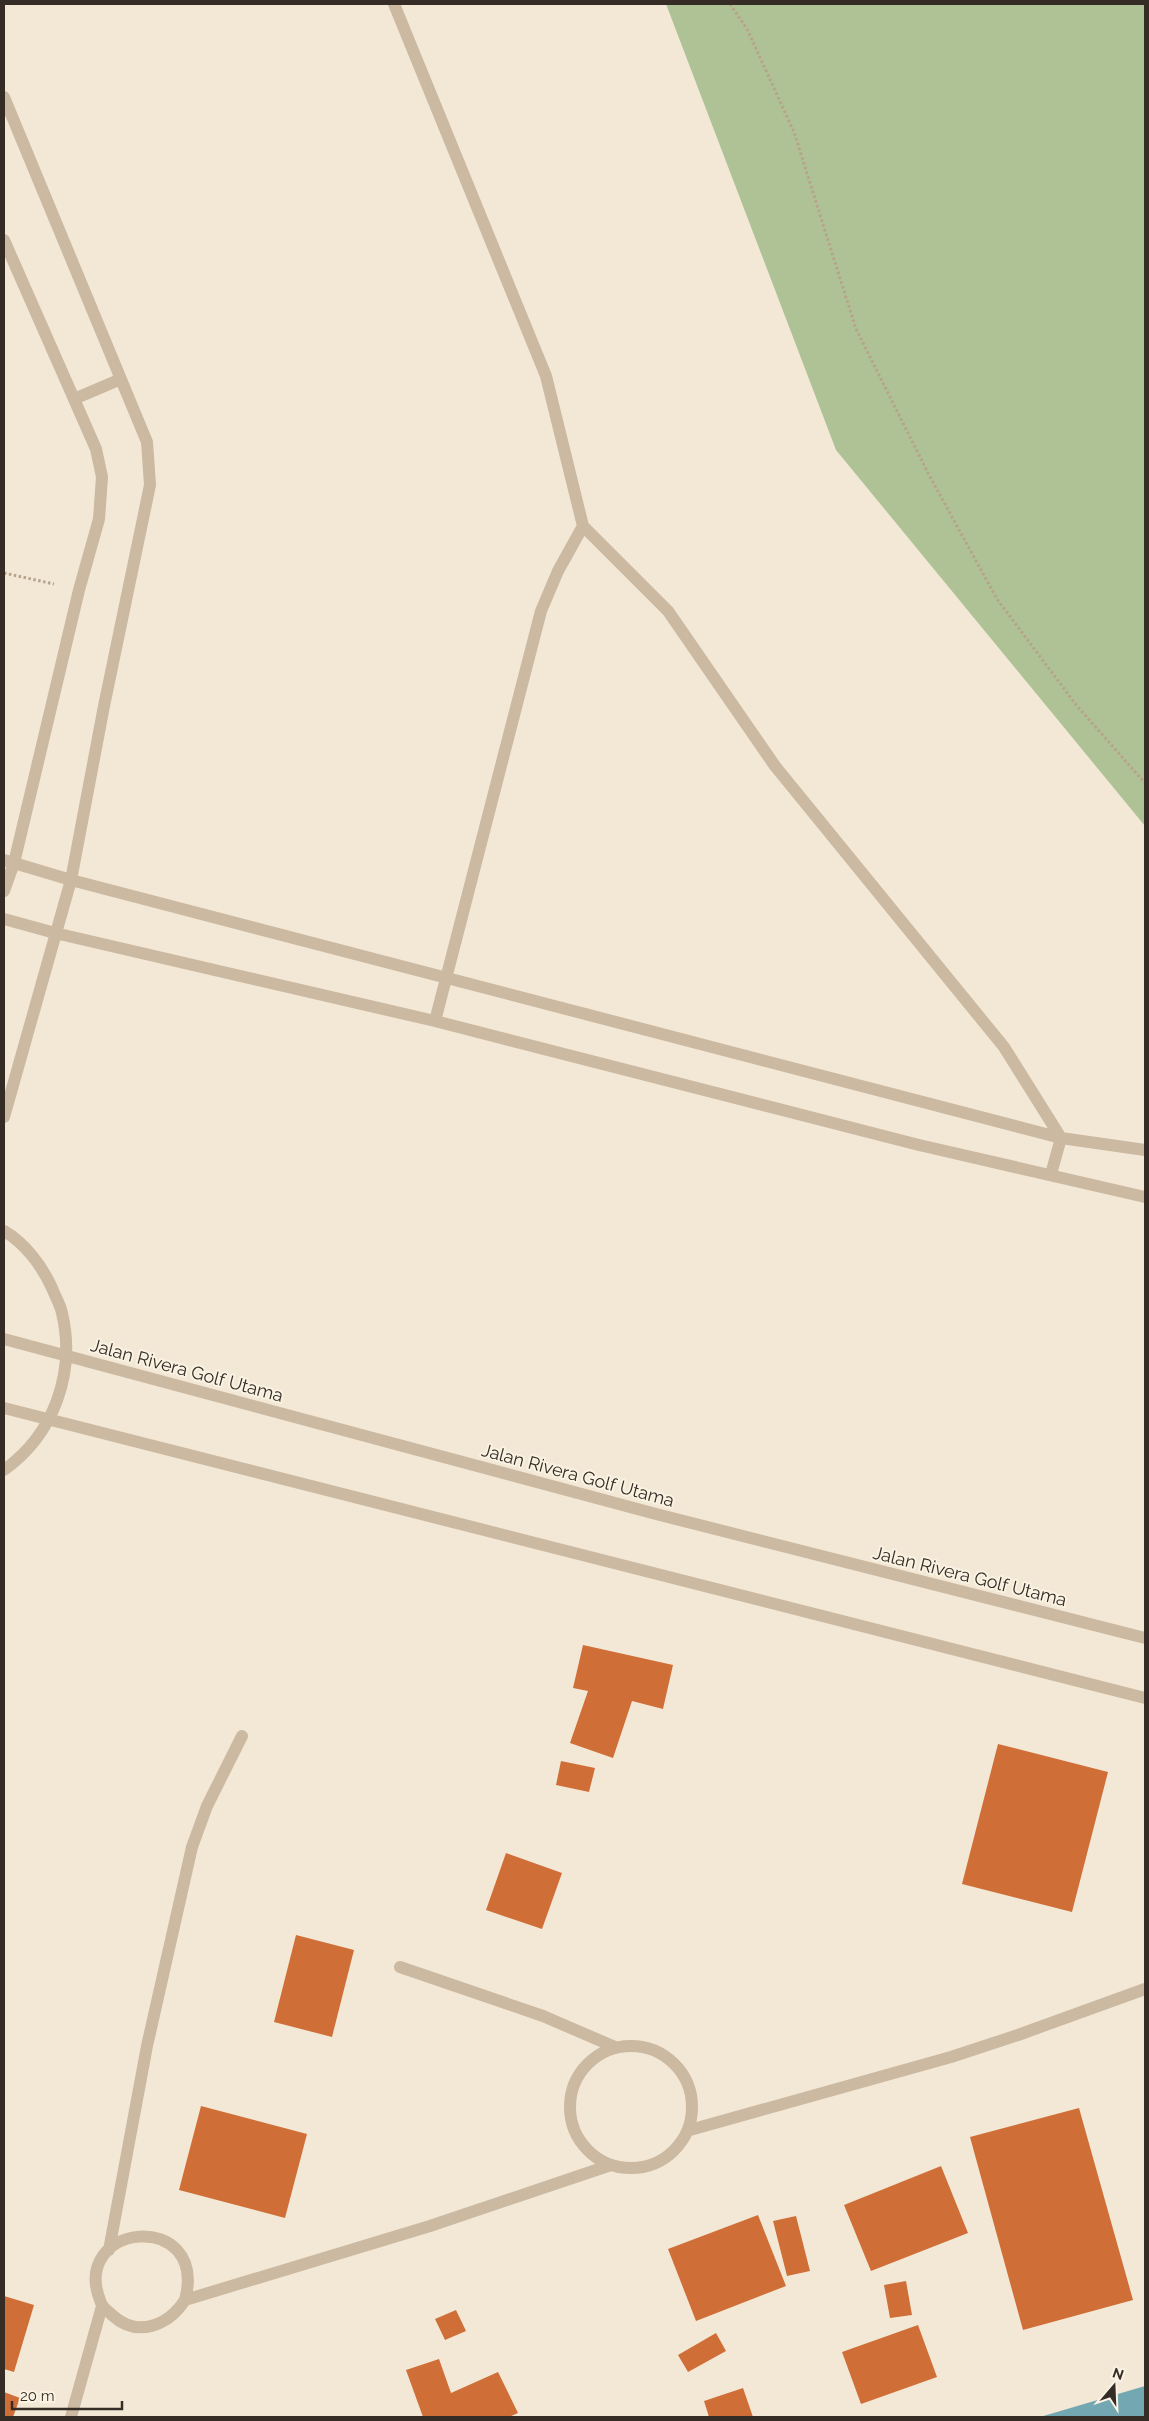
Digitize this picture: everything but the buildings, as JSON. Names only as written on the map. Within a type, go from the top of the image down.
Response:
[{"type":"street","points":[[394,4],[546,376],[583,526],[668,611],[775,766],[1004,1047],[1061,1138],[1052,1174]]},
{"type":"street","points":[[4,97],[147,442],[150,485],[104,706],[71,880],[4,1117]]},
{"type":"street","points":[[4,240],[96,449],[102,477],[99,518],[9,861],[4,891]]},
{"type":"street","points":[[74,399],[121,380]]},
{"type":"street","points":[[435,1021],[541,611],[558,571],[583,526]]},
{"type":"street","points":[[9,861],[71,880],[1061,1138],[1145,1150]]},
{"type":"street","points":[[4,919],[55,933],[435,1021],[919,1145],[1052,1174],[1145,1198]]},
{"type":"street","points":[[4,1231],[14,1237],[44,1271],[62,1312],[67,1356],[62,1389],[50,1420],[35,1442],[4,1470]]},
{"type":"street","name":"Jalan Rivera Golf Utama","points":[[4,1339],[656,1514],[1145,1638]]},
{"type":"street","points":[[4,1408],[1145,1698]]},
{"type":"street","points":[[109,2250],[147,2046],[192,1847],[207,1806],[242,1736]]},
{"type":"street","points":[[400,1967],[543,2016],[615,2047]]},
{"type":"street","points":[[690,2130],[951,2057],[1018,2036],[1145,1989]]},
{"type":"street","points":[[632,2045],[650,2048],[666,2056],[679,2068],[688,2083],[692,2100],[690,2130],[676,2149],[662,2160],[646,2166],[628,2168],[611,2165],[595,2157],[582,2145],[571,2122],[569,2095],[575,2079],[585,2064],[599,2054],[615,2047],[632,2045]]},
{"type":"street","points":[[185,2300],[430,2226],[611,2165]]},
{"type":"street","points":[[71,2417],[102,2306],[96,2278],[100,2263],[109,2250],[122,2240],[137,2235],[153,2236],[168,2242],[180,2254],[187,2268],[189,2284],[185,2300],[177,2313],[163,2322],[148,2327],[132,2326],[117,2320],[102,2306]]},
{"type":"path","points":[[730,4],[747,29],[794,132],[856,329],[928,473],[997,599],[1077,706],[1145,783]]},
{"type":"path","points":[[4,573],[79,590]]},
{"type":"green space","points":[[666,4],[1145,4],[1145,826],[836,450]]},
{"type":"water","points":[[1145,2386],[1145,2417],[1040,2417]]}]
